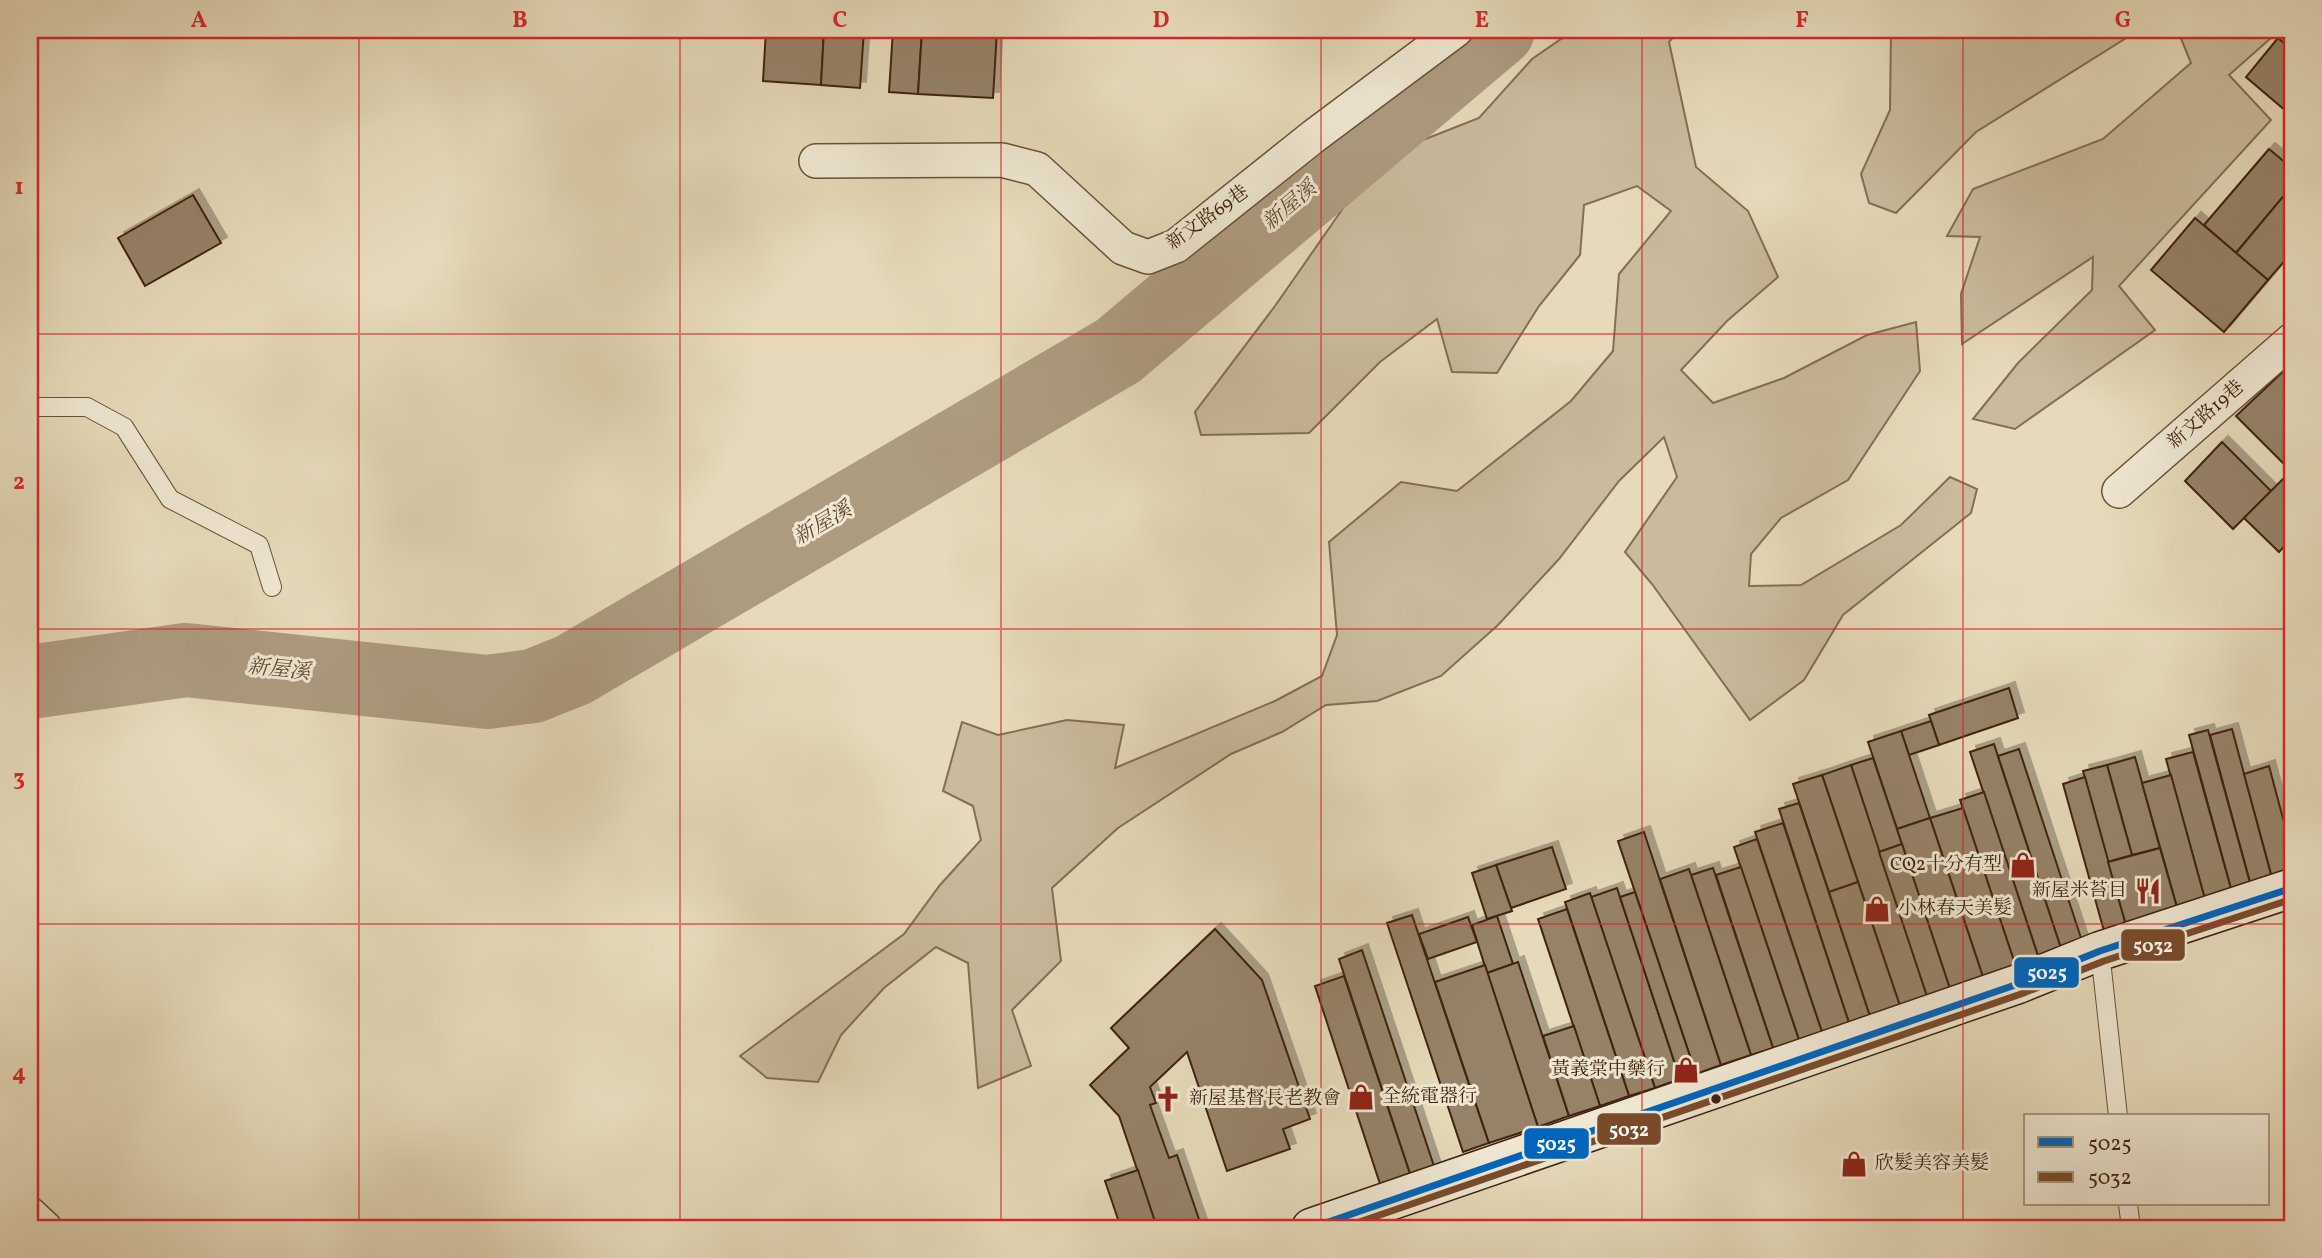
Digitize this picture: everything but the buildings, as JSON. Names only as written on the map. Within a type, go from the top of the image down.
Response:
[{"type":"main road","points":[[1311,1228],[2018,984],[2100,951],[2292,888]]},
{"type":"street","name":"新文路69巷","points":[[816,162],[1002,160],[1037,169],[1123,248],[1148,257],[1176,246],[1314,136],[1456,30]]},
{"type":"street","name":"新文路19巷","points":[[2119,491],[2292,340]]},
{"type":"street","points":[[30,1214],[45,1228]]},
{"type":"lane","points":[[30,407],[86,407],[124,427],[170,499],[259,545],[272,587]]},
{"type":"lane","points":[[2100,951],[2118,1114]]},
{"type":"lane","points":[[2128,1206],[2131,1228]]},
{"type":"shaded area","points":[[1583,30],[1679,30],[1669,42],[1696,167],[1748,211],[1778,277],[1727,321],[1681,370],[1713,403],[1784,378],[1867,335],[1916,322],[1920,371],[1848,480],[1781,518],[1751,554],[1749,586],[1801,585],[1901,525],[1950,477],[1977,489],[1971,513],[1843,615],[1804,680],[1750,720],[1652,584],[1625,552],[1677,477],[1664,437],[1619,481],[1559,559],[1498,625],[1441,676],[1377,701],[1326,705],[1282,732],[1231,754],[1118,828],[1052,888],[1061,961],[1012,1010],[1031,1066],[978,1088],[968,963],[936,947],[884,988],[841,1035],[818,1082],[767,1078],[740,1056],[904,934],[940,885],[981,840],[973,806],[943,791],[962,722],[998,735],[1067,720],[1124,725],[1115,768],[1275,701],[1322,676],[1337,635],[1329,542],[1401,482],[1457,491],[1571,401],[1613,351],[1619,274],[1671,211],[1637,186],[1584,205],[1580,255],[1539,306],[1497,373],[1452,372],[1437,319],[1380,362],[1309,433],[1201,435],[1195,412],[1275,306],[1362,181],[1423,140],[1479,118],[1532,59],[1561,39]]},
{"type":"shaded area","points":[[1891,30],[2139,30],[1976,132],[1896,213],[1869,203],[1861,174],[1890,110]]},
{"type":"shaded area","points":[[2172,30],[2280,30],[2229,75],[2271,120],[2119,286],[2155,330],[2015,429],[1973,419],[2018,363],[2092,290],[2093,257],[1962,344],[1961,294],[1980,237],[1947,236],[1973,189],[2103,139],[2191,63],[2178,31]]},
{"type":"waterway","name":"新屋溪","points":[[30,682],[186,660],[487,692],[533,686],[573,670],[1118,351],[1498,30]]},
{"type":"transit line","name":"5025","points":[[1311,1228],[2018,984],[2100,951],[2292,888]]},
{"type":"transit line","name":"5032","points":[[1342,1228],[2021,994],[2104,961],[2292,899]]},
{"type":"place","name":"CQ2十分有型","points":[[2023,865]]},
{"type":"place","name":"新屋米苔目","points":[[2148,891]]},
{"type":"place","name":"小林春天美髮","points":[[1877,909]]},
{"type":"place","name":"黃義棠中藥行","points":[[1686,1070]]},
{"type":"place","name":"全統電器行","points":[[1361,1097]]},
{"type":"place","name":"新屋基督長老教會","points":[[1168,1099]]},
{"type":"place","name":"欣髮美容美髮","points":[[1854,1164]]}]
